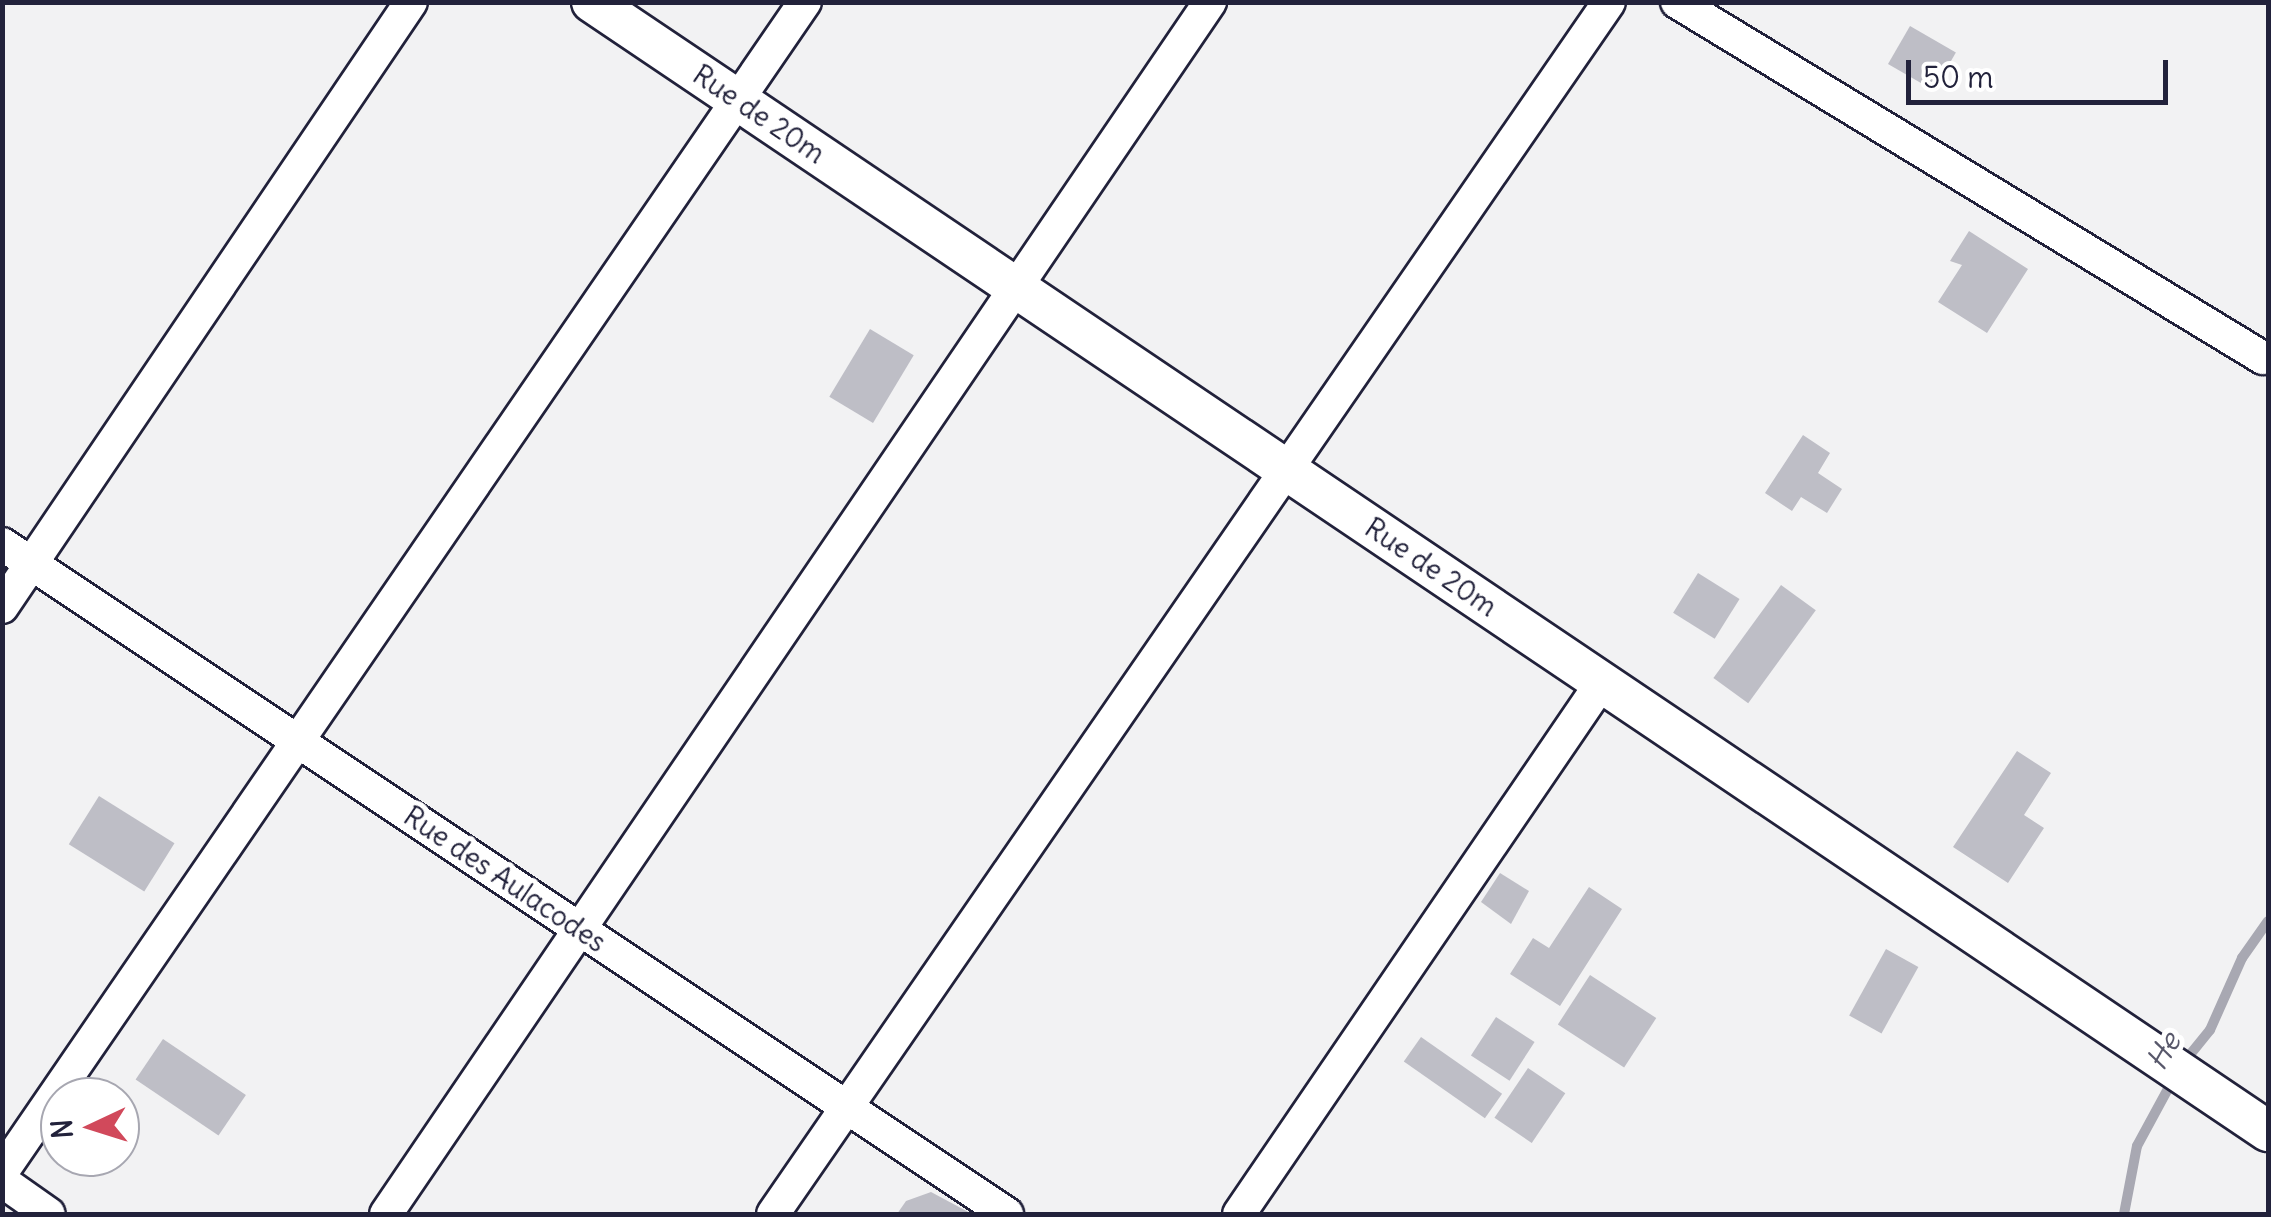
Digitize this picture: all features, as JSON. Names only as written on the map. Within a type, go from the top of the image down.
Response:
[{"type":"street","points":[[2,608],[410,2]]},
{"type":"street","name":"Rue de 20m","points":[[592,2],[2268,1132]]},
{"type":"street","points":[[2,1172],[805,2]]},
{"type":"street","points":[[386,1214],[1210,2]]},
{"type":"street","points":[[774,1214],[1609,2]]},
{"type":"street","points":[[1677,2],[2263,358]]},
{"type":"street","name":"Rue des Aulacodes","points":[[2,544],[1006,1214]]},
{"type":"street","points":[[1239,1214],[1602,682]]},
{"type":"street","points":[[2160,1068],[2192,1090]]},
{"type":"street","points":[[2,1182],[49,1214]]},
{"type":"building","points":[[1910,26],[1956,52],[1934,91],[1888,64]]},
{"type":"building","points":[[1969,231],[2028,269],[1987,333],[1938,302],[1962,265],[1950,261]]},
{"type":"building","points":[[870,329],[914,355],[873,423],[829,397]]},
{"type":"building","points":[[1803,435],[1830,453],[1818,473],[1842,489],[1827,513],[1801,497],[1792,511],[1765,493]]},
{"type":"building","points":[[1698,573],[1740,599],[1715,639],[1673,613]]},
{"type":"building","points":[[1781,585],[1816,610],[1748,703],[1713,678]]},
{"type":"building","points":[[2017,751],[2051,773],[2024,815],[2044,828],[2008,883],[1953,847]]},
{"type":"building","points":[[99,796],[174,843],[144,892],[69,844]]},
{"type":"building","points":[[1500,873],[1529,891],[1511,924],[1481,902]]},
{"type":"building","points":[[1589,887],[1622,909],[1560,1006],[1510,974],[1533,938],[1549,948]]},
{"type":"building","points":[[1886,949],[1918,967],[1882,1033],[1849,1015]]},
{"type":"building","points":[[1590,975],[1656,1018],[1624,1068],[1558,1024]]},
{"type":"building","points":[[1496,1017],[1535,1042],[1510,1081],[1471,1056]]},
{"type":"building","points":[[1421,1037],[1502,1094],[1485,1118],[1404,1062]]},
{"type":"building","points":[[163,1039],[246,1095],[219,1136],[140,1083],[137,1077]]},
{"type":"building","points":[[1528,1068],[1565,1093],[1532,1143],[1494,1118]]},
{"type":"building","points":[[931,1192],[972,1214],[897,1214],[906,1201]]},
{"type":"waterway","name":"He","points":[[2184,1062],[2210,1030],[2242,958],[2268,921]]},
{"type":"waterway","name":"He","points":[[2124,1214],[2137,1146],[2175,1076]]}]
